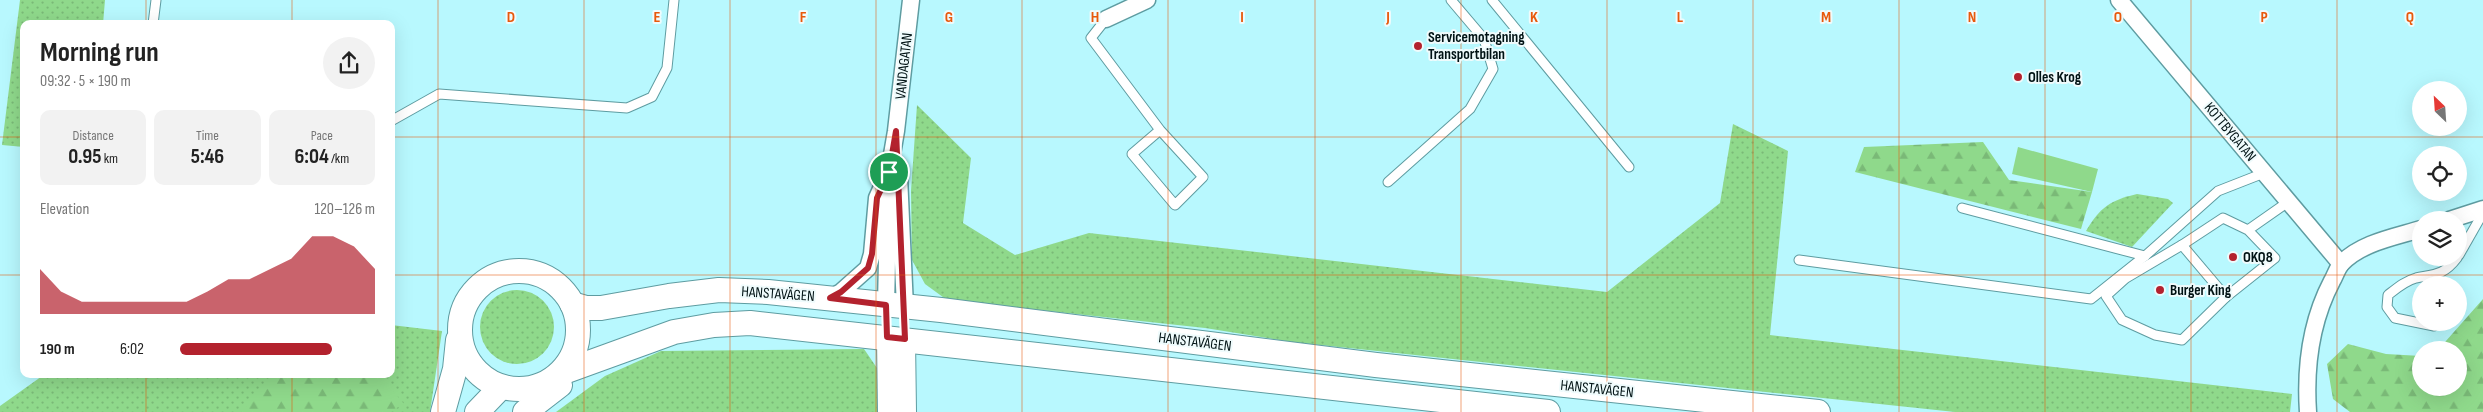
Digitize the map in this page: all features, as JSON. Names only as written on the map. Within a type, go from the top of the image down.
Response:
[{"type":"main road","points":[[443,412],[455,369],[459,333],[461,316],[474,292],[484,282],[499,274],[516,271],[541,276],[562,290],[572,304],[578,322],[578,340],[572,358],[561,372],[548,382],[533,388],[517,390],[501,387],[484,379],[471,367],[463,351],[459,333]]},
{"type":"main road","name":"HANSTAVÄGEN","points":[[572,304],[586,308],[601,308],[669,296],[719,290],[830,298],[1376,365],[1818,412]]},
{"type":"main road","points":[[895,306],[896,338]]},
{"type":"main road","name":"HANSTAVÄGEN","points":[[561,372],[674,332],[714,325],[750,323],[1548,412]]},
{"type":"main road","points":[[526,412],[598,358]]},
{"type":"main road","points":[[477,412],[501,387]]},
{"type":"street","name":"VANDAGATAN","points":[[895,306],[889,172],[896,131],[911,0]]},
{"type":"street","points":[[1106,19],[1147,0]]},
{"type":"street","name":"KOTTBYGATAN","points":[[2119,0],[2341,264]]},
{"type":"street","name":"VANDAGATAN","points":[[895,306],[896,131]]},
{"type":"street","name":"VANDAGATAN","points":[[830,298],[841,292],[868,268],[872,254],[877,198],[889,172]]},
{"type":"street","points":[[2467,215],[2483,211]]},
{"type":"street","points":[[2308,412],[2306,385],[2309,353],[2327,290],[2341,264],[2362,249],[2412,231]]},
{"type":"street","points":[[888,412],[896,338]]},
{"type":"street","points":[[896,338],[906,412]]},
{"type":"street","points":[[2298,412],[2306,385]]},
{"type":"lane","points":[[154,20],[156,0]]},
{"type":"lane","points":[[395,119],[440,94],[627,108],[652,97],[667,68],[674,0]]},
{"type":"lane","points":[[1388,182],[1470,110],[1493,69],[1484,39],[1451,0]]},
{"type":"lane","points":[[1492,0],[1629,167]]},
{"type":"lane","points":[[1106,19],[1091,38],[1160,130],[1203,177],[1175,206],[1132,154],[1160,130]]},
{"type":"lane","points":[[1799,260],[2091,299],[2145,256],[2218,191],[2264,173]]},
{"type":"lane","points":[[2248,230],[2288,202]]},
{"type":"lane","points":[[1962,208],[2145,256]]},
{"type":"lane","points":[[2467,240],[2483,211]]},
{"type":"lane","points":[[2223,218],[2248,230],[2275,258],[2226,297],[2182,340],[2155,335],[2122,320],[2106,296],[2126,278],[2223,218]]},
{"type":"lane","points":[[2182,245],[2226,297]]},
{"type":"lane","points":[[2432,276],[2446,270],[2449,266]]},
{"type":"lane","points":[[2412,280],[2399,286],[2388,295],[2387,307],[2395,318],[2412,321]]},
{"type":"green space","points":[[20,0],[105,0],[103,20],[20,20],[20,147],[2,145]]},
{"type":"green space","points":[[917,105],[971,158],[963,223],[1015,255],[1089,233],[1607,292],[1720,203],[1733,124],[1788,151],[1770,335],[2292,394],[2290,412],[1955,412],[1292,342],[1205,328],[947,300],[925,284],[912,260],[911,191]]},
{"type":"green space","points":[[1983,142],[2009,180],[2092,192],[2081,229],[1855,172],[1864,147]]},
{"type":"green space","points":[[2018,147],[2098,169],[2092,192],[2012,174]]},
{"type":"green space","points":[[2137,194],[2168,199],[2173,203],[2132,247],[2086,231],[2101,210],[2113,202]]},
{"type":"green space","points":[[510,290],[524,290],[538,296],[548,306],[554,320],[552,341],[538,358],[524,364],[510,364],[496,358],[486,348],[480,334],[480,320],[486,306],[496,296]]},
{"type":"green space","points":[[2483,299],[2483,412],[2350,412],[2333,399],[2327,364],[2348,344],[2386,354],[2412,355],[2412,396],[2467,396],[2467,341],[2446,341],[2455,331],[2467,331],[2467,317]]},
{"type":"green space","points":[[395,325],[442,331],[430,412],[0,412],[0,406],[39,378],[395,378]]},
{"type":"green space","points":[[864,349],[877,368],[882,412],[556,412],[605,376],[661,351]]},
{"type":"green space","points":[[274,378],[382,378],[404,404],[389,412],[241,412]]},
{"type":"place","name":"Servicemotagning Transportbilan","points":[[1418,46]]},
{"type":"place","name":"Olles Krog","points":[[2018,77]]},
{"type":"place","name":"OKQ8","points":[[2233,257]]},
{"type":"place","name":"Burger King","points":[[2160,290]]},
{"type":"route","points":[[896,131],[905,339],[887,337],[886,305],[830,298],[841,292],[868,268],[872,254],[877,198],[889,172],[896,131]]}]
